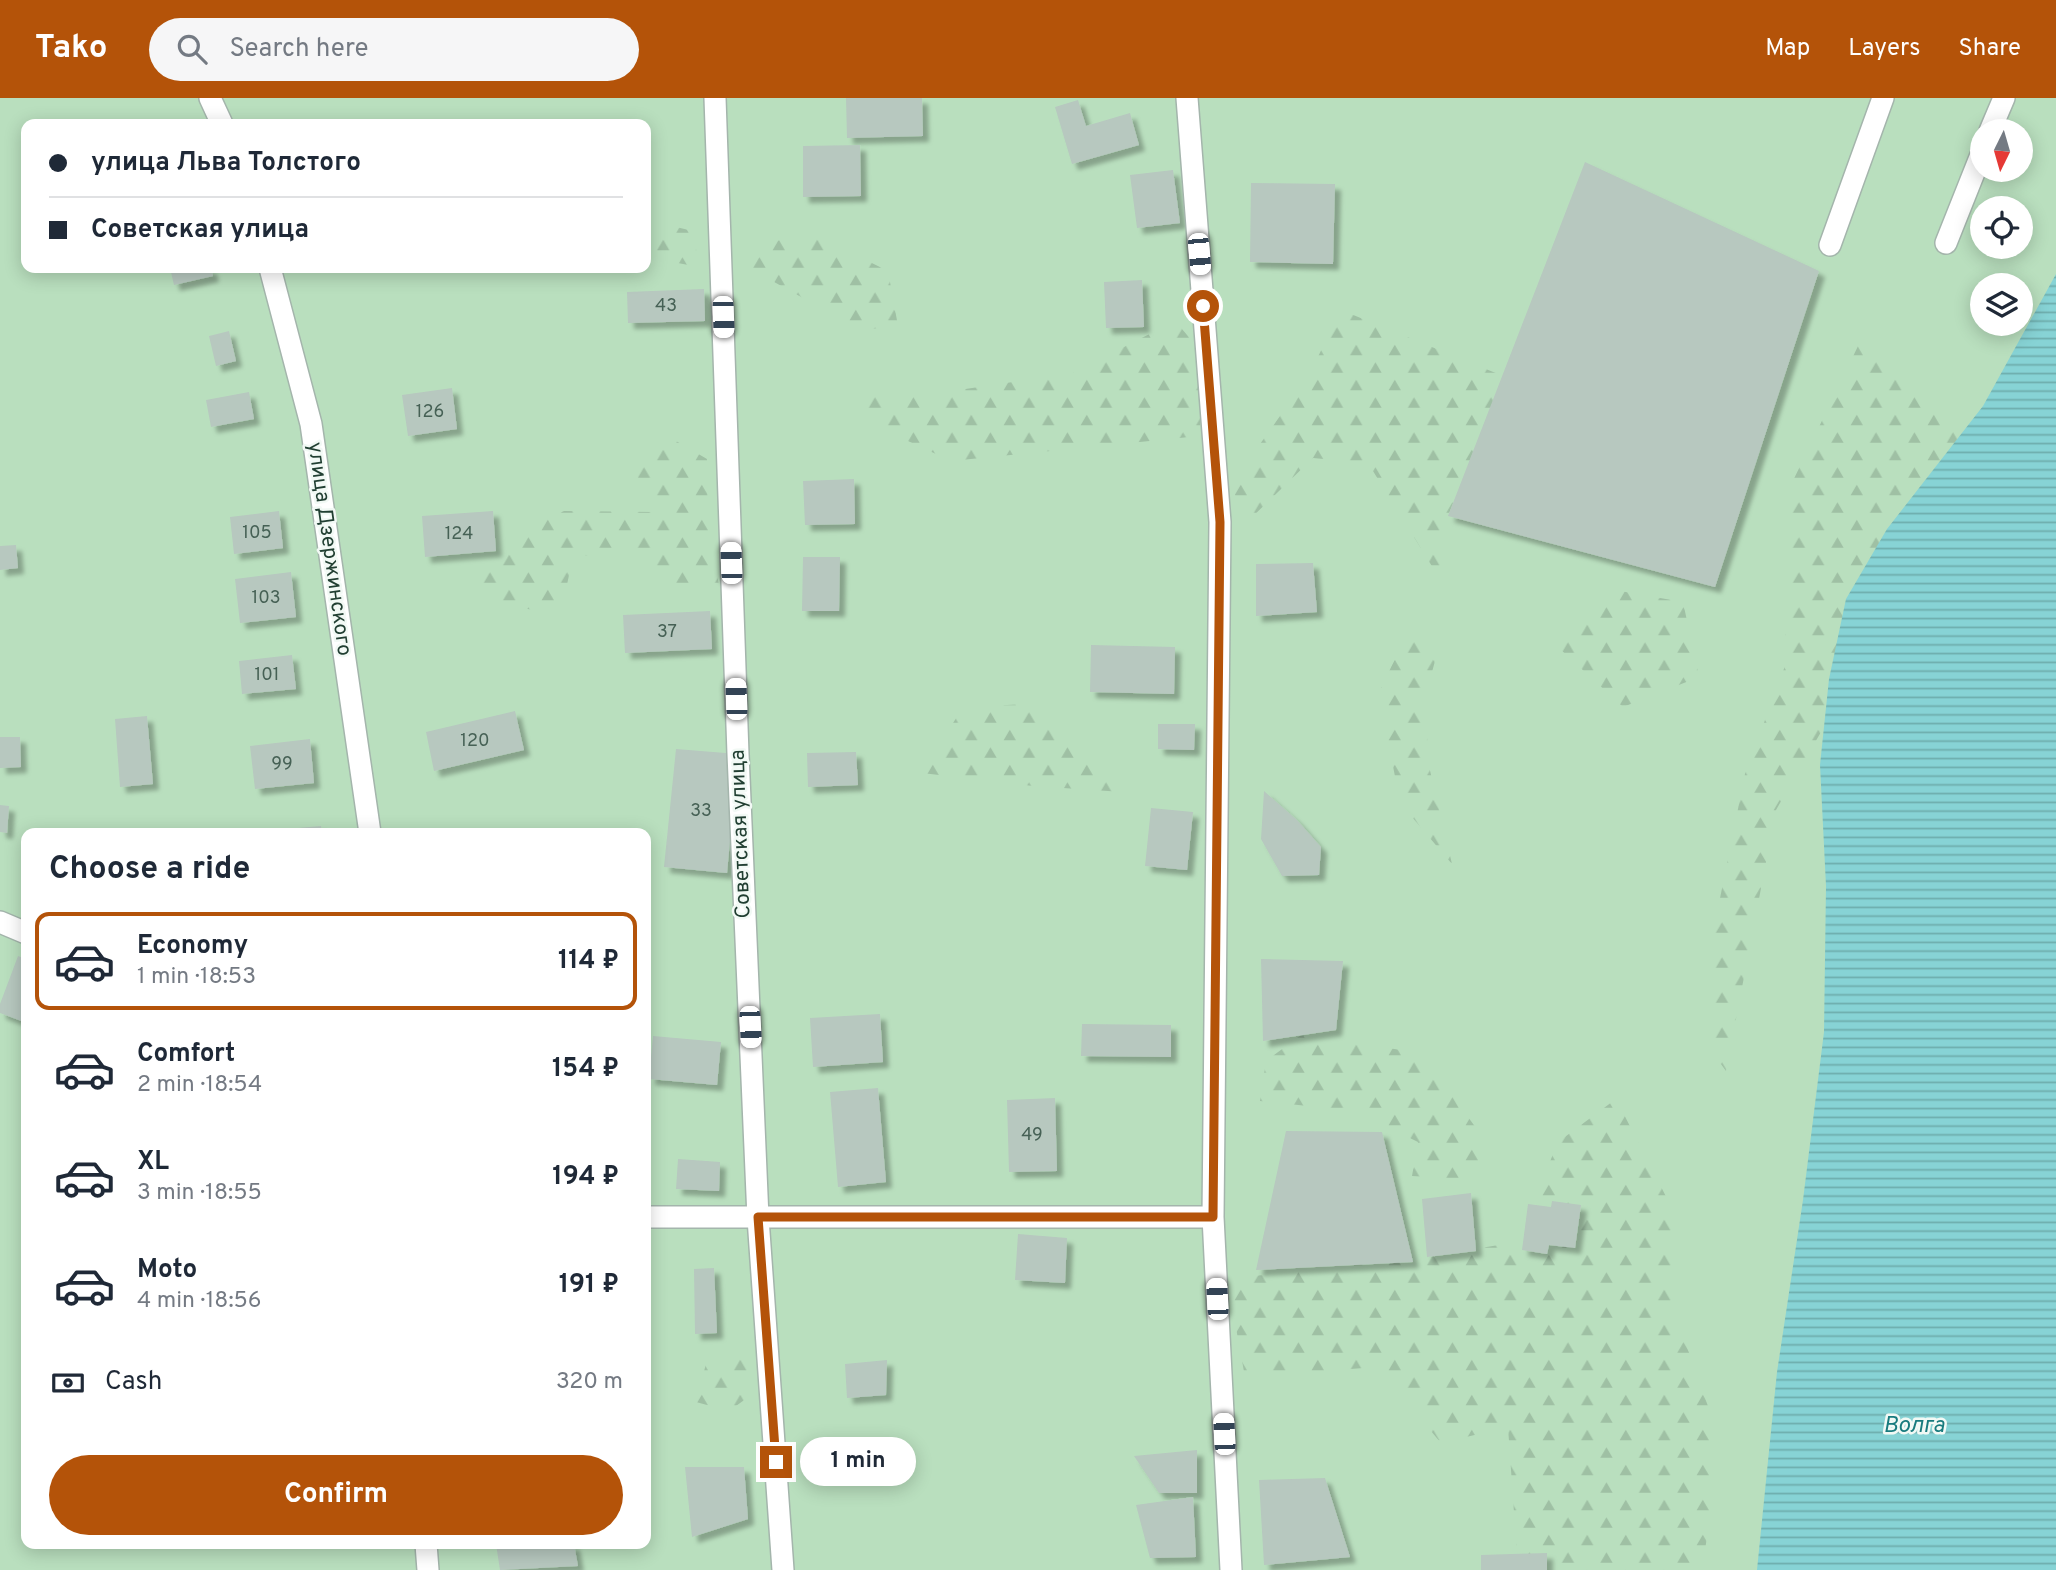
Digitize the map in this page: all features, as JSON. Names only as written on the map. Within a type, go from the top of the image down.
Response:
[{"type":"street","points":[[211,98],[220,119]]},
{"type":"street","name":"Советская улица","points":[[715,98],[738,754],[758,1217],[783,1570]]},
{"type":"street","points":[[1187,98],[1220,522],[1213,1217],[1231,1570]]},
{"type":"street","points":[[1830,245],[1883,98]]},
{"type":"street","points":[[1995,119],[2004,98]]},
{"type":"street","points":[[1946,243],[1970,182]]},
{"type":"street","name":"улица Дзержинского","points":[[271,273],[311,424],[369,828]]},
{"type":"street","points":[[0,922],[21,931]]},
{"type":"street","points":[[651,1217],[1213,1217]]},
{"type":"street","points":[[427,1549],[429,1570]]},
{"type":"green space","points":[[0,98],[2056,98],[2056,578],[1877,1570],[0,1570]]},
{"type":"green space","points":[[651,221],[693,231],[699,267],[651,258]]},
{"type":"green space","points":[[809,232],[888,271],[898,326],[853,331],[821,308],[749,268],[769,243]]},
{"type":"green space","points":[[1341,310],[1503,376],[1448,516],[1438,576],[1368,463],[1313,458],[1249,520],[1230,486],[1308,377]]},
{"type":"green space","points":[[1175,321],[1207,358],[1199,436],[951,461],[880,428],[844,396],[911,397],[1073,373]]},
{"type":"green space","points":[[1859,344],[1961,434],[2056,446],[1870,647],[1776,810],[1726,1071],[1708,1046],[1713,933],[1745,774],[1785,666],[1789,489]]},
{"type":"green space","points":[[676,441],[707,459],[708,531],[719,585],[694,583],[667,592],[648,553],[573,556],[564,599],[543,611],[504,606],[475,584],[506,538],[564,511],[653,512],[634,469]]},
{"type":"green space","points":[[1603,588],[1683,602],[1699,677],[1623,707],[1560,649]]},
{"type":"green space","points":[[1414,620],[1438,650],[1426,694],[1428,762],[1452,864],[1400,803],[1379,692]]},
{"type":"green space","points":[[1031,704],[1053,734],[1151,808],[1123,792],[1033,786],[922,773],[963,707]]},
{"type":"green space","points":[[1301,1035],[1421,1053],[1479,1132],[1480,1180],[1412,1176],[1418,1142],[1355,1111],[1260,1101],[1266,1061]]},
{"type":"green space","points":[[1616,1099],[1677,1218],[1676,1316],[1709,1409],[1710,1517],[1702,1570],[1518,1570],[1508,1427],[1441,1443],[1377,1367],[1245,1377],[1227,1279],[1426,1257],[1517,1242],[1558,1142]]},
{"type":"green space","points":[[747,1355],[747,1398],[729,1411],[696,1402],[707,1360]]},
{"type":"water","name":"Волга","points":[[2056,274],[2056,1570],[1757,1570],[1777,1372],[1803,1200],[1824,1032],[1826,886],[1820,765],[1829,679],[1846,599],[1887,529],[1983,406],[2022,336],[2033,336],[2033,316]]},
{"type":"building","points":[[846,98],[922,98],[923,136],[847,138]]},
{"type":"building","points":[[1078,100],[1086,126],[1130,113],[1139,145],[1072,164],[1055,107]]},
{"type":"building","points":[[860,145],[861,196],[803,197],[803,146]]},
{"type":"building","points":[[1585,162],[1819,271],[1715,587],[1448,516]]},
{"type":"building","points":[[1173,170],[1180,223],[1137,228],[1130,175]]},
{"type":"building","points":[[1251,183],[1335,184],[1333,264],[1250,262]]},
{"type":"building","points":[[171,273],[212,273],[213,276],[174,285]]},
{"type":"building","points":[[1142,280],[1144,327],[1106,328],[1104,282]]},
{"type":"building","points":[[704,289],[705,321],[628,323],[627,292]]},
{"type":"building","points":[[229,331],[236,361],[216,366],[209,336]]},
{"type":"building","points":[[452,388],[457,429],[408,436],[402,395]]},
{"type":"building","points":[[249,392],[254,419],[211,427],[206,400]]},
{"type":"building","points":[[854,479],[855,524],[805,525],[803,481]]},
{"type":"building","points":[[279,511],[283,548],[234,554],[230,517]]},
{"type":"building","points":[[493,511],[496,551],[425,557],[422,516]]},
{"type":"building","points":[[16,545],[18,568],[0,570],[0,546]]},
{"type":"building","points":[[803,557],[840,557],[839,611],[802,611]]},
{"type":"building","points":[[1313,563],[1317,612],[1256,616],[1256,564]]},
{"type":"building","points":[[291,572],[296,617],[240,623],[235,579]]},
{"type":"building","points":[[710,611],[712,649],[625,653],[623,615]]},
{"type":"building","points":[[1091,645],[1175,647],[1174,694],[1090,692]]},
{"type":"building","points":[[292,655],[296,689],[242,694],[239,661]]},
{"type":"building","points":[[515,711],[524,750],[434,771],[426,732]]},
{"type":"building","points":[[147,716],[153,784],[120,787],[115,719]]},
{"type":"building","points":[[1158,724],[1195,724],[1194,750],[1158,749]]},
{"type":"building","points":[[0,737],[20,737],[21,767],[0,768]]},
{"type":"building","points":[[310,739],[314,783],[255,789],[250,746]]},
{"type":"building","points":[[676,749],[738,754],[727,873],[664,867]]},
{"type":"building","points":[[856,752],[858,785],[808,787],[807,753]]},
{"type":"building","points":[[1264,791],[1297,820],[1321,847],[1319,875],[1282,876],[1261,839]]},
{"type":"building","points":[[0,805],[9,806],[7,833],[0,832]]},
{"type":"building","points":[[1151,808],[1193,812],[1187,870],[1145,866]]},
{"type":"building","points":[[18,956],[21,957],[21,1021],[0,1013],[0,1004]]},
{"type":"building","points":[[1261,959],[1343,961],[1336,1030],[1263,1041]]},
{"type":"building","points":[[880,1014],[883,1062],[813,1067],[810,1018]]},
{"type":"building","points":[[1082,1024],[1171,1025],[1171,1057],[1081,1056]]},
{"type":"building","points":[[653,1036],[721,1042],[717,1085],[651,1079]]},
{"type":"building","points":[[878,1088],[886,1182],[838,1187],[830,1092]]},
{"type":"building","points":[[1055,1098],[1057,1171],[1009,1172],[1007,1100]]},
{"type":"building","points":[[1286,1131],[1382,1132],[1413,1262],[1256,1270]]},
{"type":"building","points":[[678,1159],[720,1162],[719,1191],[676,1189]]},
{"type":"building","points":[[1471,1193],[1476,1251],[1427,1257],[1422,1199]]},
{"type":"building","points":[[1552,1201],[1581,1205],[1575,1248],[1549,1245],[1547,1254],[1522,1250],[1528,1204],[1551,1207]]},
{"type":"building","points":[[1018,1234],[1067,1238],[1065,1283],[1015,1280]]},
{"type":"building","points":[[714,1268],[717,1333],[695,1334],[694,1269]]},
{"type":"building","points":[[887,1360],[886,1395],[847,1398],[845,1364]]},
{"type":"building","points":[[1197,1450],[1197,1493],[1159,1493],[1134,1456]]},
{"type":"building","points":[[685,1467],[744,1467],[748,1519],[692,1537]]},
{"type":"building","points":[[1325,1478],[1350,1557],[1264,1565],[1259,1480]]},
{"type":"building","points":[[1193,1497],[1196,1557],[1150,1558],[1136,1505]]},
{"type":"building","points":[[497,1549],[575,1549],[578,1566],[500,1570]]},
{"type":"building","points":[[1547,1553],[1547,1570],[1481,1570],[1481,1555]]},
{"type":"route","points":[[776,1462],[758,1217],[1213,1217],[1220,522],[1203,306]]}]
